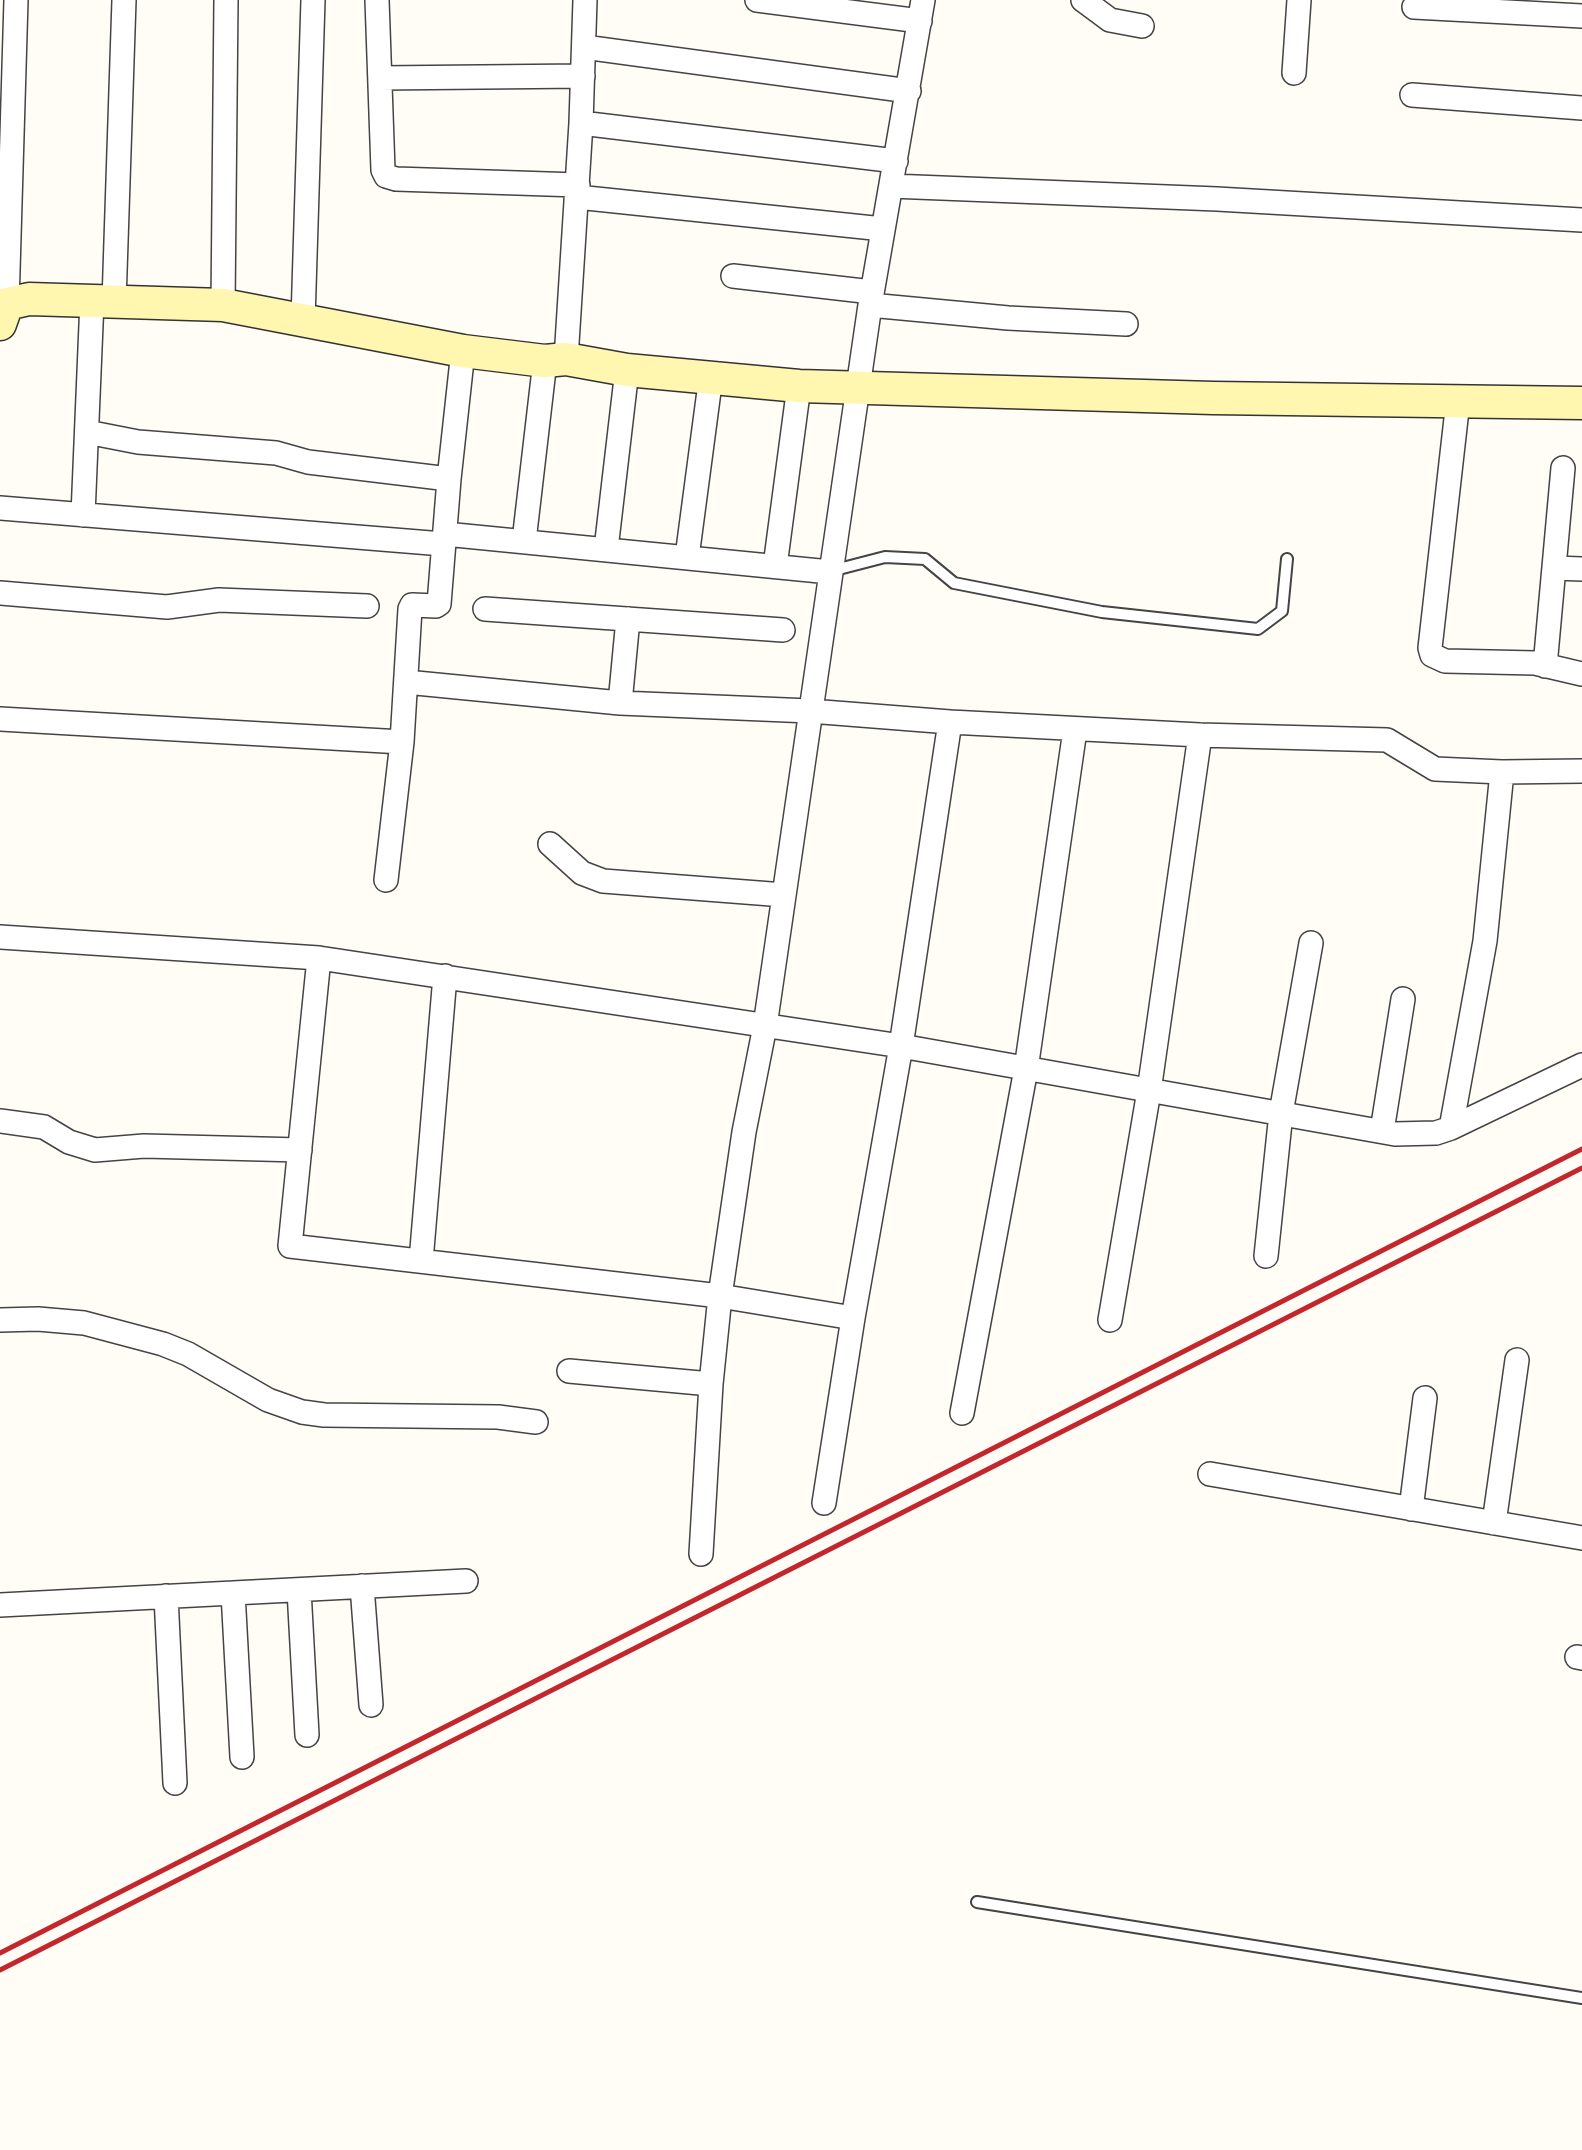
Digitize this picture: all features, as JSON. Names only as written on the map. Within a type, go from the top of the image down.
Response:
[{"type":"street","points":[[4,314],[16,0]]},
{"type":"street","points":[[83,515],[87,432],[103,301],[124,0]]},
{"type":"street","points":[[223,305],[226,0]]},
{"type":"street","points":[[303,320],[313,0]]},
{"type":"street","points":[[377,0],[383,170],[390,178],[577,191],[883,229]]},
{"type":"street","points":[[524,541],[555,360],[577,191],[585,0]]},
{"type":"street","points":[[701,1554],[711,1384],[720,1296],[744,1132],[765,1026],[871,298],[922,11],[757,0]]},
{"type":"street","points":[[1083,0],[1110,20],[1142,26]]},
{"type":"street","points":[[1294,73],[1299,0]]},
{"type":"street","points":[[1414,7],[1582,16]]},
{"type":"street","points":[[584,47],[909,90]]},
{"type":"street","points":[[380,78],[583,76]]},
{"type":"street","points":[[1412,95],[1582,108]]},
{"type":"street","points":[[581,123],[895,162]]},
{"type":"street","points":[[891,186],[1203,198],[1582,220],[1582,211]]},
{"type":"street","points":[[733,276],[1007,318],[1126,324]]},
{"type":"street","points":[[4,314],[29,299],[223,305],[463,351],[799,386],[1213,398],[1582,403]]},
{"type":"street","points":[[386,880],[402,742],[410,606],[439,604],[463,351]]},
{"type":"street","points":[[606,549],[627,370]]},
{"type":"street","points":[[687,557],[711,376]]},
{"type":"street","points":[[775,566],[799,386]]},
{"type":"street","points":[[1458,401],[1430,648],[1432,655],[1446,661],[1535,663],[1582,674]]},
{"type":"street","points":[[87,432],[138,442],[276,453],[307,462],[449,479]]},
{"type":"street","points":[[1545,666],[1563,468]]},
{"type":"street","points":[[0,508],[444,539],[524,541],[830,572]]},
{"type":"street","points":[[1554,568],[1582,569]]},
{"type":"street","points":[[0,593],[167,607],[219,600],[367,606]]},
{"type":"street","points":[[485,608],[783,630]]},
{"type":"street","points":[[620,703],[628,619]]},
{"type":"street","points":[[406,682],[620,703],[810,711],[1075,730],[1387,740],[1435,769],[1582,771]]},
{"type":"street","points":[[0,719],[402,742]]},
{"type":"street","points":[[824,1503],[853,1318],[901,1046],[950,722]]},
{"type":"street","points":[[962,1413],[1026,1069],[1075,730]]},
{"type":"street","points":[[1110,1320],[1149,1091],[1200,735]]},
{"type":"street","points":[[1451,1128],[1485,941],[1502,772]]},
{"type":"street","points":[[550,844],[582,873],[603,881],[784,895]]},
{"type":"street","points":[[0,937],[319,958],[901,1046],[1149,1091],[1419,1135],[1451,1128],[1582,1065]]},
{"type":"street","points":[[1266,1256],[1281,1113],[1311,943]]},
{"type":"street","points":[[319,958],[290,1246],[720,1296],[853,1318]]},
{"type":"street","points":[[421,1261],[445,976]]},
{"type":"street","points":[[1382,1131],[1403,999]]},
{"type":"street","points":[[0,1121],[44,1127],[69,1142],[95,1150],[144,1146],[300,1150]]},
{"type":"street","points":[[0,1320],[38,1319],[85,1323],[163,1344],[188,1354],[268,1400],[302,1412],[324,1415],[498,1418],[536,1422]]},
{"type":"street","points":[[1494,1523],[1517,1360]]},
{"type":"street","points":[[569,1371],[711,1384]]},
{"type":"street","points":[[1411,1509],[1425,1398]]},
{"type":"street","points":[[1210,1474],[1494,1523],[1582,1535]]},
{"type":"street","points":[[0,1605],[466,1581]]},
{"type":"street","points":[[362,1586],[371,1706]]},
{"type":"street","points":[[299,1590],[307,1735]]},
{"type":"street","points":[[233,1593],[242,1756]]},
{"type":"street","points":[[166,1596],[175,1783]]},
{"type":"lane","points":[[830,572],[885,557],[925,559],[954,583],[1102,612],[1258,629],[1283,611],[1287,559]]},
{"type":"lane","points":[[977,1902],[1582,1998]]},
{"type":"railway","points":[[0,1953],[1582,1149]]},
{"type":"railway","points":[[0,1970],[1582,1168]]}]
